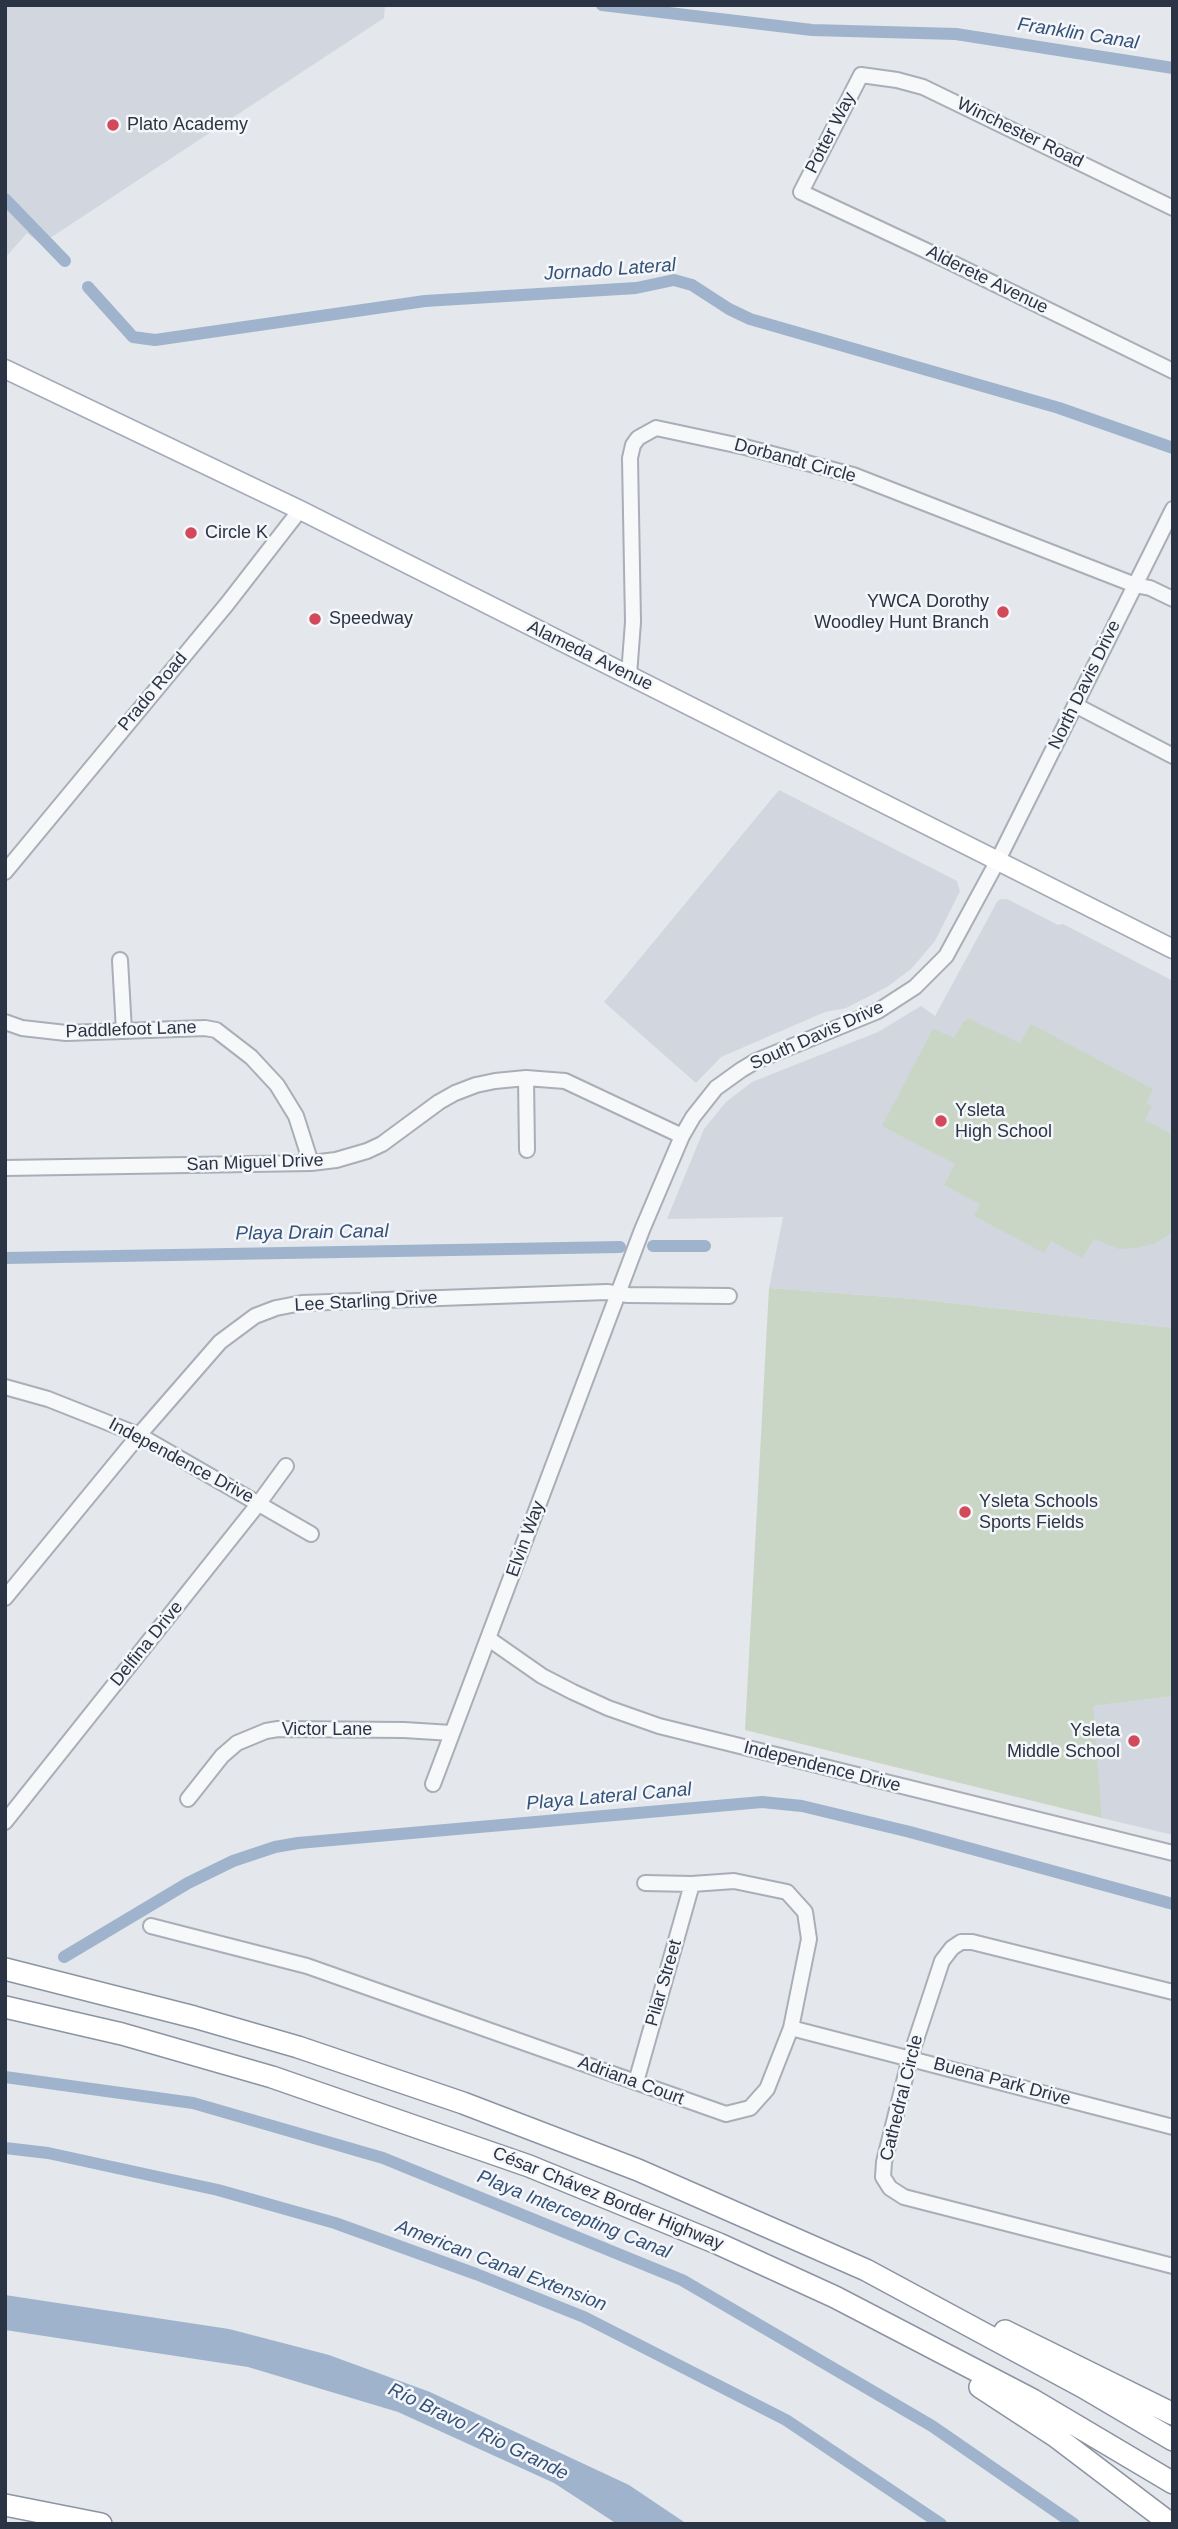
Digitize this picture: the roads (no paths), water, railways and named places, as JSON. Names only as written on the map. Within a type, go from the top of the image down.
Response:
[{"type":"highway","name":"César Chávez Border Highway","points":[[5,1969],[194,2017],[298,2047],[463,2103],[638,2170],[866,2270],[1083,2387],[1173,2440]]},
{"type":"highway","name":"César Chávez Border Highway","points":[[5,2007],[122,2034],[234,2066],[451,2137],[706,2238],[835,2297],[1033,2400],[1173,2483]]},
{"type":"highway","points":[[866,2270],[931,2295],[1173,2414]]},
{"type":"highway","points":[[835,2297],[954,2370],[1055,2437],[1171,2524]]},
{"type":"highway","points":[[5,2505],[101,2524]]},
{"type":"main road","name":"Alameda Avenue","points":[[5,369],[300,510],[1173,948]]},
{"type":"street","name":"Potter Way","points":[[801,192],[861,75]]},
{"type":"street","name":"Winchester Road","points":[[861,75],[923,87],[1173,208]]},
{"type":"street","name":"Alderete Avenue","points":[[801,192],[1173,371]]},
{"type":"street","name":"Dorbandt Circle","points":[[629,675],[633,622],[630,458],[638,438],[656,428],[778,454],[853,475],[1173,599]]},
{"type":"street","name":"North Davis Drive","points":[[998,862],[1173,509]]},
{"type":"street","name":"Prado Road","points":[[8,864],[227,604],[300,510]]},
{"type":"street","points":[[1075,705],[1173,757]]},
{"type":"street","name":"South Davis Drive","points":[[618,1294],[682,1136],[704,1101],[716,1088],[756,1061],[878,1011],[923,980],[946,956],[998,862]]},
{"type":"street","points":[[120,960],[124,1031]]},
{"type":"street","name":"Paddlefoot Lane","points":[[5,1022],[40,1031],[66,1033],[205,1028],[222,1034],[264,1070],[289,1102],[303,1133],[311,1163]]},
{"type":"street","points":[[526,1078],[527,1150]]},
{"type":"street","name":"San Miguel Drive","points":[[5,1168],[311,1163],[335,1160],[367,1151],[396,1135],[439,1102],[465,1089],[495,1081],[526,1078],[565,1081],[682,1136]]},
{"type":"street","name":"Lee Starling Drive","points":[[5,1598],[139,1435],[220,1342],[255,1316],[276,1308],[302,1303],[607,1292],[729,1297]]},
{"type":"street","name":"Elvin Way","points":[[433,1784],[618,1294]]},
{"type":"street","name":"Independence Drive","points":[[5,1387],[48,1399],[139,1435],[311,1534]]},
{"type":"street","name":"Delfina Drive","points":[[5,1822],[259,1503],[286,1465]]},
{"type":"street","name":"Independence Drive","points":[[488,1639],[542,1676],[573,1692],[659,1726],[1173,1853]]},
{"type":"street","name":"Victor Lane","points":[[188,1799],[222,1756],[237,1743],[266,1731],[306,1729],[452,1733]]},
{"type":"street","name":"Adriana Court","points":[[151,1926],[307,1966],[726,2114],[750,2108],[767,2089],[791,2028],[809,1939],[805,1912],[787,1892],[734,1881],[645,1883]]},
{"type":"street","name":"Pilar Street","points":[[636,2082],[692,1884]]},
{"type":"street","name":"Cathedral Circle","points":[[1173,1992],[972,1942],[961,1942],[952,1948],[942,1961],[910,2058],[884,2162],[883,2177],[890,2188],[904,2197],[1173,2266]]},
{"type":"street","name":"Buena Park Drive","points":[[791,2028],[1173,2127]]},
{"type":"water","name":"Río Bravo / Rio Grande","points":[[5,2295],[229,2329],[329,2355],[430,2392],[629,2485],[687,2524],[617,2524],[554,2483],[398,2412],[248,2367],[5,2330]]},
{"type":"waterway","name":"Franklin Canal","points":[[602,5],[812,30],[956,34],[1173,68]]},
{"type":"waterway","name":"Jornado Lateral","points":[[5,199],[65,261]]},
{"type":"waterway","name":"Jornado Lateral","points":[[88,287],[133,337],[155,340],[425,301],[636,288],[674,280],[692,285],[750,319],[1059,408],[1173,448]]},
{"type":"waterway","name":"Playa Drain Canal","points":[[653,1246],[705,1246]]},
{"type":"waterway","name":"Playa Drain Canal","points":[[5,1258],[620,1247]]},
{"type":"waterway","name":"Playa Lateral Canal","points":[[64,1957],[188,1883],[233,1861],[275,1847],[762,1802],[802,1806],[910,1832],[1173,1904]]},
{"type":"waterway","name":"Playa Intercepting Canal","points":[[5,2077],[193,2103],[383,2158],[682,2280],[932,2426],[1074,2524]]},
{"type":"waterway","name":"American Canal Extension","points":[[5,2148],[48,2153],[218,2190],[335,2223],[584,2317],[786,2420],[941,2524]]},
{"type":"place","name":"Plato Academy","points":[[113,125]]},
{"type":"place","name":"Circle K","points":[[191,533]]},
{"type":"place","name":"YWCA Dorothy Woodley Hunt Branch","points":[[1003,612]]},
{"type":"place","name":"Speedway","points":[[315,619]]},
{"type":"place","name":"Ysleta High School","points":[[941,1121]]},
{"type":"place","name":"Ysleta Schools Sports Fields","points":[[965,1512]]},
{"type":"place","name":"Ysleta Middle School","points":[[1134,1741]]}]
